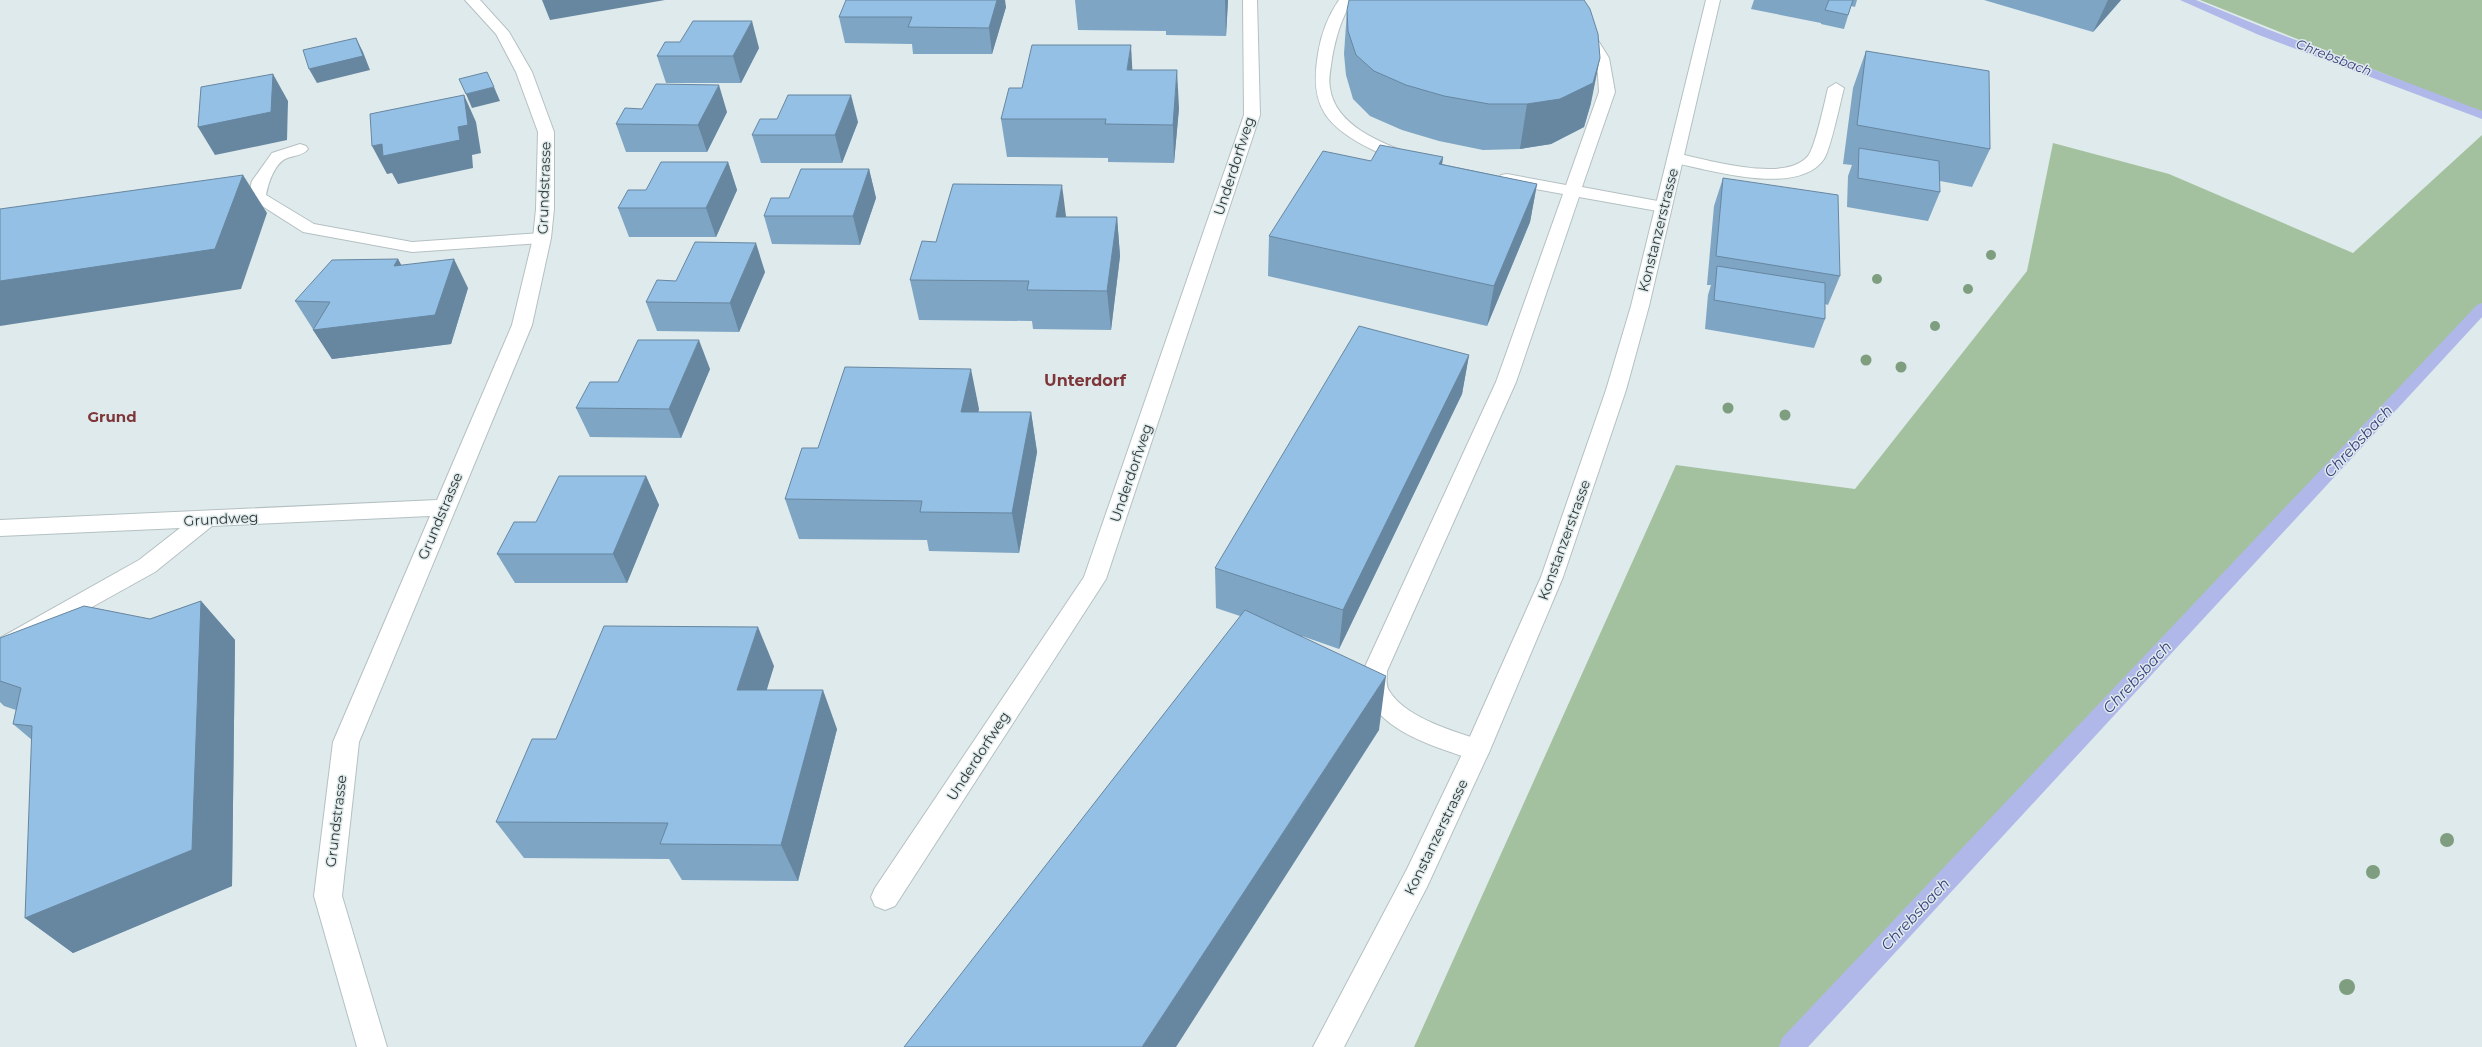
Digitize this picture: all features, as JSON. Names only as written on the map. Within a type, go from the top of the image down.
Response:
[{"type":"street","name":"Grundstrasse","points":[[372,1047],[328,896],[346,742],[443,508],[522,325],[542,238],[547,190],[546,132],[521,65],[502,32],[472,0]]},
{"type":"street","name":"Underdorfweg","points":[[885,897],[1095,579],[1252,115],[1250,0]]},
{"type":"street","points":[[1346,0],[1337,12],[1326,45],[1322,80],[1323,93],[1329,106],[1339,119],[1353,132],[1371,143],[1393,153],[1425,163]]},
{"type":"street","points":[[1477,750],[1403,720],[1386,705],[1375,687],[1375,671],[1506,382],[1574,191],[1607,92],[1604,65],[1598,51],[1580,27],[1566,16],[1529,0]]},
{"type":"street","name":"Konstanzerstrasse","points":[[1328,1047],[1417,878],[1477,750],[1552,577],[1602,436],[1640,306],[1713,0]]},
{"type":"street","points":[[1675,158],[1765,175],[1799,172],[1810,165],[1817,157],[1836,88]]},
{"type":"street","points":[[300,149],[278,156],[260,181],[257,197],[308,228],[412,247],[542,238]]},
{"type":"street","points":[[1490,176],[1663,207]]},
{"type":"street","name":"Grundweg","points":[[0,528],[205,520],[443,508]]},
{"type":"street","points":[[0,649],[147,566],[205,520]]},
{"type":"green space","points":[[2200,0],[2482,0],[2482,113]]},
{"type":"green space","points":[[2482,135],[2482,307],[1789,1047],[1414,1047],[1676,465],[1855,489],[2027,271],[2053,143],[2169,174],[2353,253]]},
{"type":"building","points":[[846,0],[997,0],[989,28],[908,27],[912,17],[839,17]]},
{"type":"building","points":[[1349,0],[1584,0],[1590,9],[1598,34],[1600,58],[1593,83],[1560,99],[1527,104],[1489,104],[1444,96],[1406,85],[1374,71],[1356,55],[1348,31],[1347,10]]},
{"type":"building","points":[[1829,0],[1853,0],[1848,15],[1825,10]]},
{"type":"building","points":[[693,21],[752,21],[733,56],[657,56],[665,42],[680,42]]},
{"type":"building","points":[[356,38],[363,56],[309,69],[303,50]]},
{"type":"building","points":[[1032,45],[1131,45],[1127,70],[1177,70],[1173,125],[1105,124],[1106,119],[1001,119],[1009,88],[1022,88]]},
{"type":"building","points":[[1866,51],[1989,71],[1990,149],[1857,125]]},
{"type":"building","points":[[487,72],[494,87],[466,94],[459,79]]},
{"type":"building","points":[[273,74],[271,112],[198,127],[201,87]]},
{"type":"building","points":[[656,84],[719,85],[698,125],[616,124],[625,108],[642,109]]},
{"type":"building","points":[[464,95],[468,125],[458,127],[460,140],[383,156],[382,144],[372,146],[370,114]]},
{"type":"building","points":[[788,95],[851,95],[835,135],[752,135],[760,119],[777,119]]},
{"type":"building","points":[[1380,145],[1443,157],[1439,164],[1537,184],[1494,286],[1269,236],[1323,151],[1371,161]]},
{"type":"building","points":[[1859,148],[1939,161],[1940,192],[1858,178]]},
{"type":"building","points":[[661,162],[728,162],[706,208],[618,208],[628,190],[646,190]]},
{"type":"building","points":[[801,169],[869,169],[853,216],[764,216],[771,198],[789,198]]},
{"type":"building","points":[[243,175],[215,249],[0,281],[0,209]]},
{"type":"building","points":[[1723,178],[1838,195],[1840,276],[1716,256]]},
{"type":"building","points":[[953,184],[1062,185],[1056,217],[1117,217],[1107,291],[1027,290],[1029,281],[910,280],[922,241],[936,242]]},
{"type":"building","points":[[695,242],[756,243],[730,303],[646,302],[657,280],[676,281]]},
{"type":"building","points":[[398,259],[394,266],[454,259],[435,315],[313,330],[330,302],[295,301],[332,260]]},
{"type":"building","points":[[1717,266],[1825,283],[1825,319],[1714,300]]},
{"type":"building","points":[[1359,326],[1469,355],[1343,610],[1215,568]]},
{"type":"building","points":[[638,340],[699,340],[669,409],[576,408],[590,382],[618,382]]},
{"type":"building","points":[[845,367],[971,369],[961,412],[1031,412],[1012,513],[920,512],[922,501],[785,499],[802,448],[818,448]]},
{"type":"building","points":[[559,476],[646,476],[613,554],[497,554],[514,522],[536,522]]},
{"type":"building","points":[[201,601],[192,850],[25,918],[32,726],[13,724],[21,688],[0,681],[0,638],[84,606],[150,619]]},
{"type":"building","points":[[1245,610],[1386,676],[1142,1047],[904,1047]]},
{"type":"building","points":[[604,626],[758,627],[737,690],[823,690],[781,845],[660,844],[668,823],[496,822],[532,739],[556,739]]},
{"type":"waterway","name":"Chrebsbach","points":[[2186,0],[2263,32],[2482,115]]},
{"type":"waterway","name":"Chrebsbach","points":[[1791,1047],[2482,308]]},
{"type":"district","name":"Unterdorf","points":[[1085,380]]},
{"type":"district","name":"Grund","points":[[112,416]]}]
